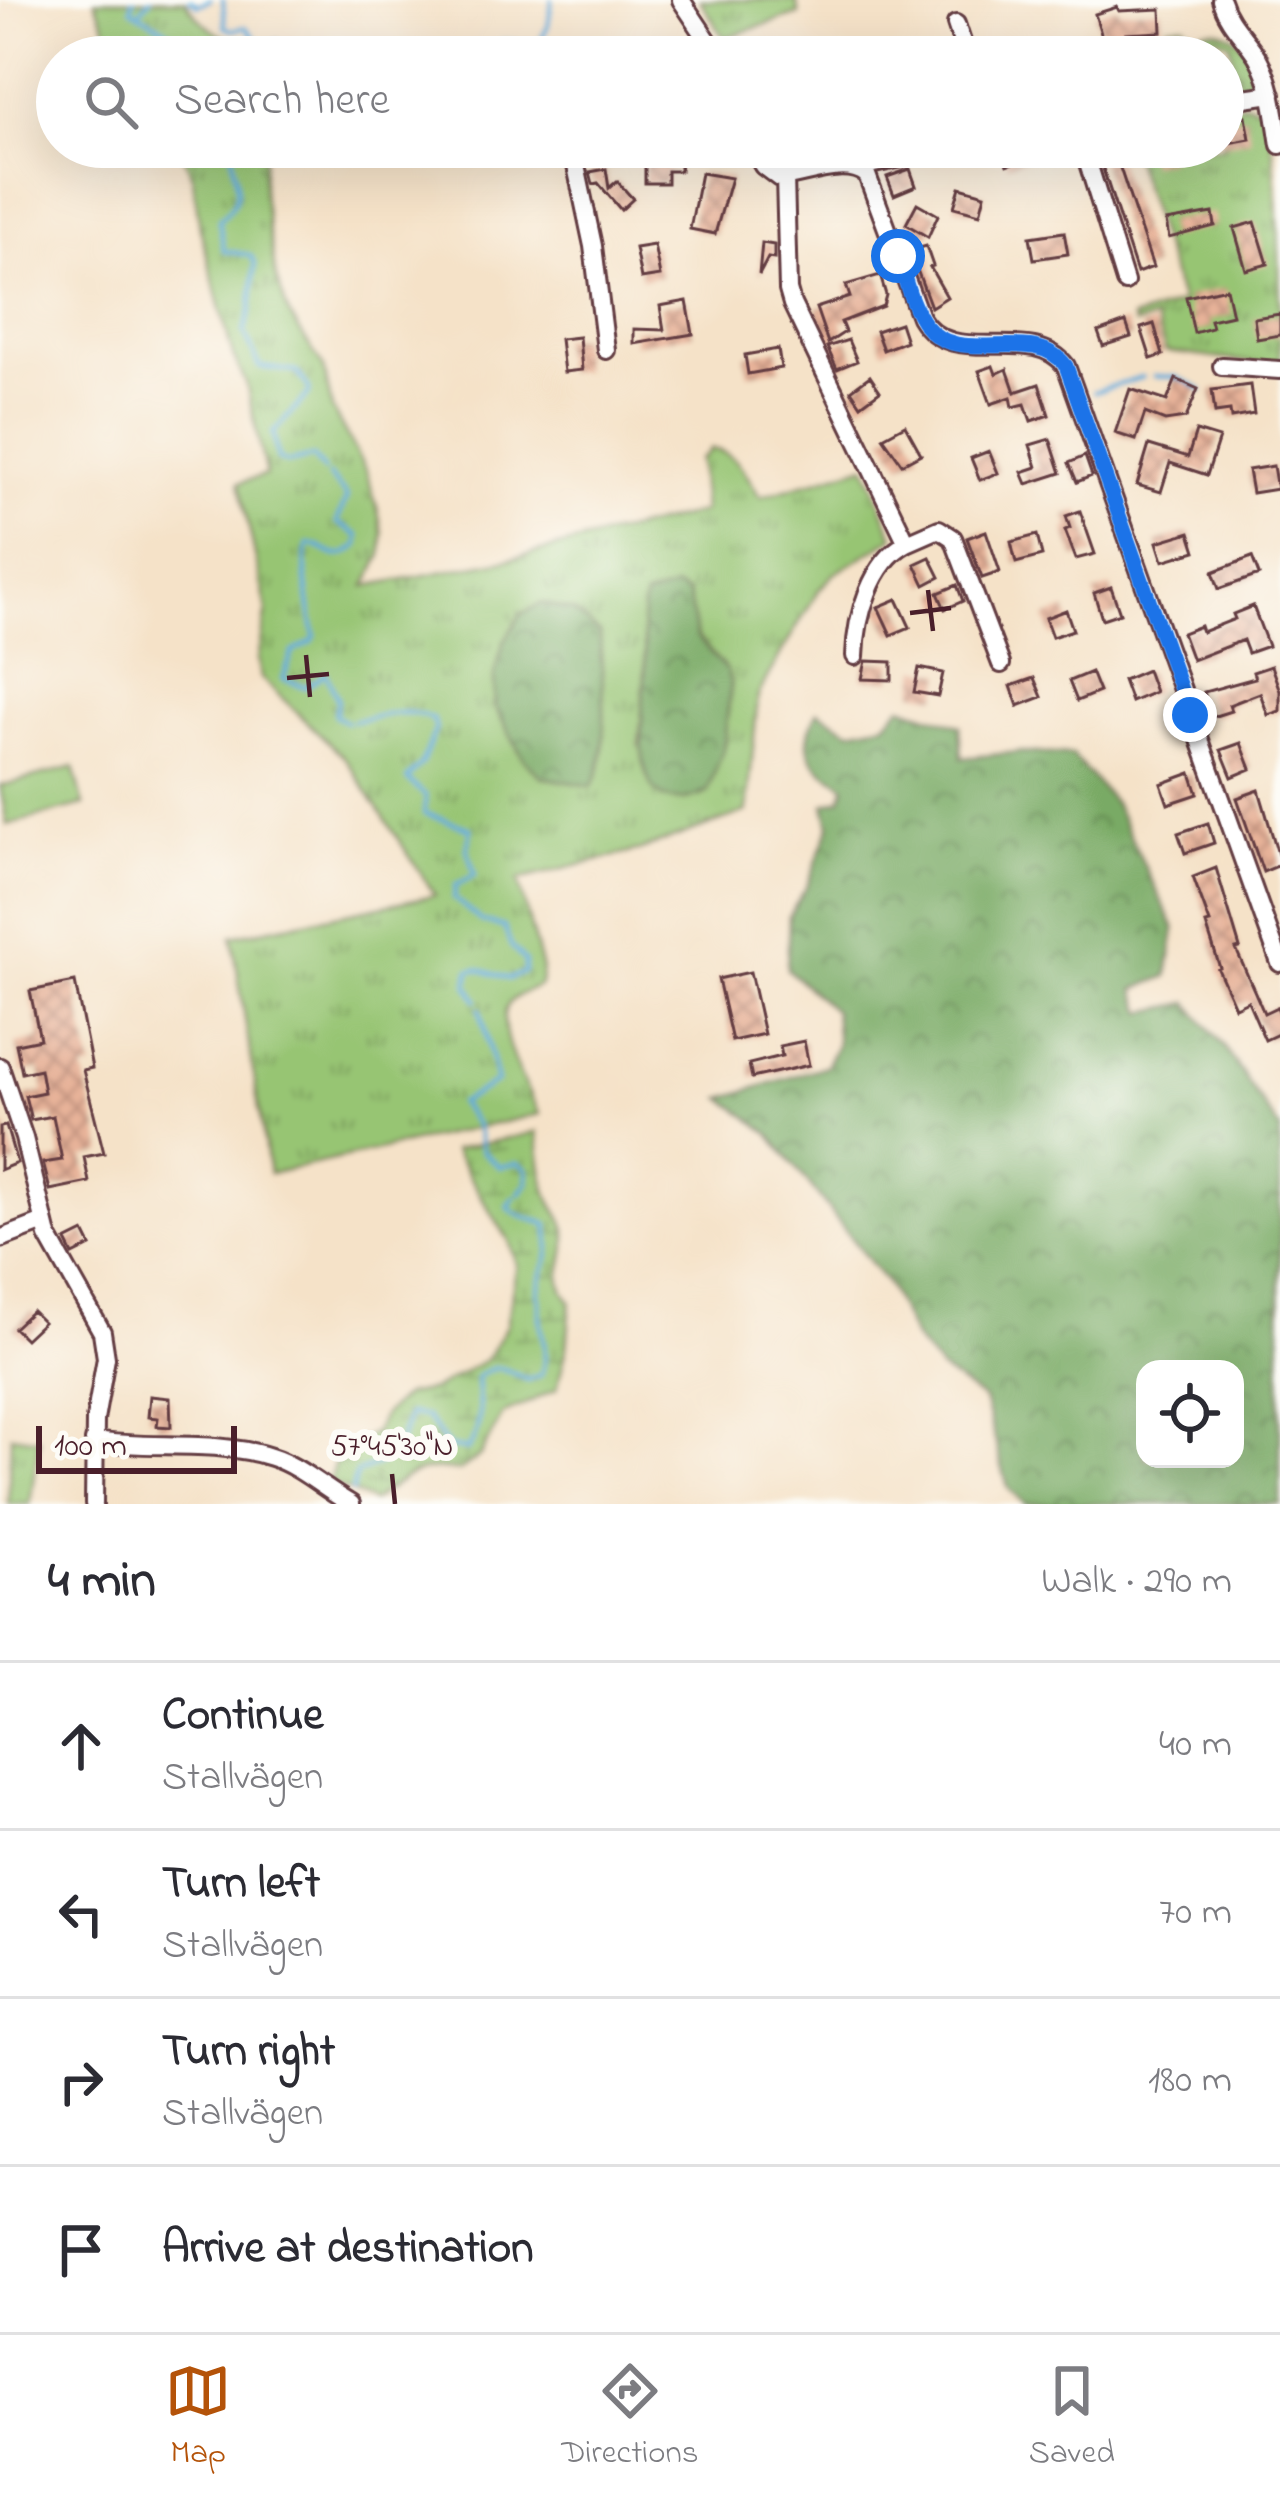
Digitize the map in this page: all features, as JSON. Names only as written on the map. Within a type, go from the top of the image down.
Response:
[{"type":"street","points":[[681,0],[705,36]]},
{"type":"street","points":[[1221,0],[1242,36]]},
{"type":"street","points":[[956,24],[960,36]]},
{"type":"street","points":[[1244,39],[1274,91],[1280,145]]},
{"type":"street","points":[[1244,97],[1274,91]]},
{"type":"street","points":[[576,168],[593,246],[606,350]]},
{"type":"street","points":[[767,168],[785,178],[856,168],[871,182],[926,327],[940,338],[961,344],[1044,350],[1066,366],[1280,963]]},
{"type":"street","points":[[1090,168],[1126,282]]},
{"type":"street","points":[[785,178],[789,297],[907,543]]},
{"type":"street","points":[[1222,366],[1280,370]]},
{"type":"street","points":[[855,656],[856,630],[885,557],[939,529],[953,538],[1001,664]]},
{"type":"street","points":[[0,1067],[24,1138],[44,1222],[102,1332],[106,1358],[94,1441],[94,1504]]},
{"type":"street","points":[[0,1239],[44,1222]]},
{"type":"street","points":[[94,1441],[233,1449],[268,1456],[290,1464],[351,1504]]},
{"type":"green space","points":[[95,0],[185,0],[222,36],[110,36]]},
{"type":"green space","points":[[700,0],[796,0],[799,14],[723,36]]},
{"type":"green space","points":[[1183,24],[1195,32],[1221,31],[1233,36],[1167,36],[1167,26]]},
{"type":"green space","points":[[1244,47],[1255,64],[1261,88],[1244,93]]},
{"type":"green space","points":[[1244,103],[1268,109],[1277,204],[1280,366],[1166,352],[1155,319],[1135,325],[1132,319],[1181,303],[1137,168],[1244,168]]},
{"type":"green space","points":[[189,168],[264,168],[263,195],[276,277],[288,313],[324,368],[332,409],[366,471],[377,507],[382,555],[366,586],[505,560],[703,512],[699,460],[711,449],[735,460],[760,497],[866,465],[894,537],[833,575],[818,591],[768,676],[758,696],[747,812],[641,850],[518,880],[542,969],[540,985],[508,1005],[505,1029],[540,1114],[269,1174],[232,936],[435,895],[345,758],[261,678],[258,659],[267,610],[239,483],[266,475],[246,383],[233,356]],"holes":[[[688,594],[696,636],[727,671],[731,685],[723,750],[639,745],[646,668]],[[600,633],[602,753],[524,759],[495,707]]]},
{"type":"green space","points":[[676,588],[688,594],[696,636],[727,671],[731,685],[723,750],[707,793],[680,800],[662,796],[650,782],[642,740],[645,597]]},
{"type":"green space","points":[[543,603],[573,611],[600,633],[604,736],[598,774],[591,786],[542,777],[524,759],[495,707],[494,676],[504,642],[521,614]]},
{"type":"green space","points":[[901,706],[960,725],[962,758],[1019,752],[1072,755],[1114,803],[1175,929],[1168,976],[1135,989],[1144,1012],[1189,1003],[1280,1130],[1280,1504],[1025,1504],[1008,1488],[984,1400],[939,1369],[914,1339],[887,1284],[769,1133],[723,1098],[826,1066],[837,1045],[834,1011],[787,969],[789,916],[807,886],[830,826],[825,804],[841,799],[845,787],[814,761],[808,746],[810,729],[818,711],[850,730],[886,723]]},
{"type":"green space","points":[[74,767],[84,805],[7,825],[0,786]]},
{"type":"green space","points":[[537,1132],[545,1184],[567,1236],[561,1278],[571,1301],[557,1389],[503,1414],[480,1456],[459,1471],[412,1474],[373,1502],[329,1482],[335,1462],[374,1432],[383,1415],[405,1395],[432,1390],[487,1359],[506,1326],[517,1264],[509,1241],[453,1150]]},
{"type":"green space","points":[[11,1435],[39,1439],[30,1504],[8,1504]]},
{"type":"building","points":[[1117,7],[1119,11],[1161,9],[1162,32],[1102,36],[1095,14]]},
{"type":"building","points":[[1244,116],[1250,139],[1244,140]]},
{"type":"building","points":[[645,168],[680,168],[667,171],[667,183],[645,183]]},
{"type":"building","points":[[1103,168],[1120,168],[1153,267],[1137,273]]},
{"type":"building","points":[[606,169],[609,188],[617,181],[633,199],[621,210],[598,183],[593,184],[590,172]]},
{"type":"building","points":[[910,169],[916,186],[894,195],[887,177]]},
{"type":"building","points":[[701,173],[731,178],[715,234],[690,229]]},
{"type":"building","points":[[960,187],[985,194],[980,214],[954,207]]},
{"type":"building","points":[[917,203],[938,215],[928,237],[906,224]]},
{"type":"building","points":[[1213,213],[1215,226],[1169,238],[1166,221]]},
{"type":"building","points":[[1255,222],[1268,264],[1246,270],[1234,228]]},
{"type":"building","points":[[1064,232],[1068,254],[1034,259],[1030,237]]},
{"type":"building","points":[[762,243],[774,245],[774,259],[768,258],[759,275]]},
{"type":"building","points":[[654,245],[660,276],[641,279],[635,248]]},
{"type":"building","points":[[926,246],[930,267],[947,297],[931,307],[910,251]]},
{"type":"building","points":[[880,275],[886,295],[883,306],[841,322],[845,332],[828,343],[816,308],[850,297],[846,285]]},
{"type":"building","points":[[1226,288],[1232,315],[1210,320],[1212,328],[1194,333],[1186,297]]},
{"type":"building","points":[[687,301],[693,334],[634,344],[634,329],[664,330],[660,306]]},
{"type":"building","points":[[1280,314],[1280,335],[1257,339],[1254,318]]},
{"type":"building","points":[[1126,322],[1131,337],[1103,346],[1098,332]]},
{"type":"building","points":[[900,323],[906,341],[883,350],[876,331]]},
{"type":"building","points":[[1154,324],[1163,355],[1151,359],[1141,328]]},
{"type":"building","points":[[579,337],[582,370],[564,372],[560,339]]},
{"type":"building","points":[[848,340],[857,361],[837,369],[827,347]]},
{"type":"building","points":[[778,349],[781,368],[748,374],[745,355]]},
{"type":"building","points":[[993,366],[996,374],[1007,369],[1015,392],[1039,384],[1049,415],[1031,421],[1025,404],[1013,407],[1011,397],[991,404],[979,371]]},
{"type":"building","points":[[870,376],[880,391],[861,405],[851,390]]},
{"type":"building","points":[[1176,379],[1198,389],[1186,418],[1165,421],[1145,413],[1136,440],[1115,433],[1130,389],[1167,401]]},
{"type":"building","points":[[1250,385],[1254,414],[1231,418],[1230,411],[1215,413],[1212,390]]},
{"type":"building","points":[[905,425],[921,454],[902,464],[883,437]]},
{"type":"building","points":[[1196,431],[1219,438],[1207,475],[1170,463],[1161,492],[1137,485],[1149,445],[1188,457]]},
{"type":"building","points":[[1050,439],[1061,473],[1027,484],[1022,472],[1037,467],[1030,445]]},
{"type":"building","points":[[989,451],[998,473],[980,480],[971,458]]},
{"type":"building","points":[[1085,456],[1092,476],[1077,482],[1069,463]]},
{"type":"building","points":[[1273,466],[1277,489],[1252,493],[1248,470]]},
{"type":"building","points":[[1080,511],[1095,554],[1076,559],[1065,530],[1070,528],[1066,516]]},
{"type":"building","points":[[986,531],[1000,572],[982,578],[967,538]]},
{"type":"building","points":[[1190,532],[1196,551],[1163,561],[1157,542]]},
{"type":"building","points":[[1037,535],[1042,556],[1016,563],[1011,542]]},
{"type":"building","points":[[930,557],[940,577],[925,585],[915,564]]},
{"type":"building","points":[[1252,557],[1259,575],[1219,589],[1213,572]]},
{"type":"building","points":[[957,585],[963,601],[945,609],[938,593]]},
{"type":"building","points":[[1111,587],[1120,613],[1102,619],[1094,593]]},
{"type":"building","points":[[897,599],[910,627],[891,635],[878,607]]},
{"type":"building","points":[[1253,606],[1268,646],[1248,653],[1243,640],[1192,660],[1182,633],[1200,626],[1202,632]]},
{"type":"building","points":[[1066,610],[1073,630],[1052,637],[1045,618]]},
{"type":"building","points":[[866,661],[892,662],[892,680],[862,679]]},
{"type":"building","points":[[1271,666],[1280,691],[1280,711],[1268,715],[1260,693],[1212,717],[1204,692],[1255,678],[1253,672]]},
{"type":"building","points":[[919,668],[943,673],[938,696],[914,692]]},
{"type":"building","points":[[1147,670],[1155,692],[1131,702],[1123,680]]},
{"type":"building","points":[[1091,672],[1099,692],[1077,701],[1069,681]]},
{"type":"building","points":[[1034,678],[1042,697],[1018,706],[1011,686]]},
{"type":"building","points":[[1241,743],[1251,769],[1232,777],[1221,750]]},
{"type":"building","points":[[1191,773],[1198,794],[1168,804],[1161,784]]},
{"type":"building","points":[[1259,790],[1280,861],[1263,872],[1237,798]]},
{"type":"building","points":[[1208,823],[1214,843],[1185,853],[1178,833]]},
{"type":"building","points":[[1216,868],[1240,948],[1236,949],[1264,1013],[1277,1007],[1280,1013],[1280,1033],[1265,1040],[1248,1001],[1235,1007],[1218,969],[1206,924],[1210,923],[1193,877]]},
{"type":"building","points":[[750,972],[764,1034],[732,1041],[718,979]]},
{"type":"building","points":[[75,982],[92,1068],[83,1070],[104,1153],[84,1157],[89,1182],[50,1190],[43,1163],[62,1160],[53,1116],[31,1120],[25,1096],[44,1092],[40,1069],[22,1073],[16,1044],[40,1039],[30,991]]},
{"type":"building","points":[[804,1041],[809,1065],[752,1078],[749,1064],[782,1056],[780,1046]]},
{"type":"building","points":[[6,1126],[17,1163],[0,1170],[0,1127]]},
{"type":"building","points":[[84,1232],[91,1246],[73,1255],[66,1241]]},
{"type":"building","points":[[32,1311],[43,1322],[25,1339],[14,1328]]},
{"type":"building","points":[[150,1396],[170,1398],[171,1427],[157,1426],[158,1418],[148,1417]]},
{"type":"waterway","points":[[133,0],[131,9],[170,36]]},
{"type":"waterway","points":[[138,13],[150,0]]},
{"type":"waterway","points":[[190,0],[198,5],[210,0]]},
{"type":"waterway","points":[[223,0],[225,27],[246,27],[253,36]]},
{"type":"waterway","points":[[543,36],[552,0]]},
{"type":"waterway","points":[[235,168],[237,194],[219,220],[224,251],[250,255],[255,263],[244,332],[260,367],[297,372],[309,388],[309,394],[273,433],[278,459],[287,463],[313,457],[324,471]]},
{"type":"waterway","points":[[1154,376],[1176,377],[1202,390]]},
{"type":"waterway","points":[[1094,392],[1142,377]]},
{"type":"waterway","points":[[329,476],[347,497],[337,522],[359,536],[358,546],[337,555],[308,544],[306,577],[315,636],[293,652],[283,679],[306,687],[326,673],[338,700],[335,716],[346,722]]},
{"type":"waterway","points":[[353,721],[404,713],[433,720],[436,728],[422,763],[407,779],[426,796],[424,813],[471,829],[467,849],[475,875],[456,885],[454,898],[481,921],[504,927],[511,946],[525,962],[524,972],[509,979],[470,970],[468,985],[477,1000]]},
{"type":"waterway","points":[[480,1009],[497,1082],[459,1103],[476,1125],[482,1151],[500,1167],[518,1163],[527,1169],[528,1183],[519,1194]]},
{"type":"waterway","points":[[352,1492],[356,1474],[395,1455],[409,1414],[426,1417],[448,1447],[467,1450],[478,1423],[477,1377],[496,1368],[526,1380],[541,1375],[545,1349],[538,1292],[550,1237],[548,1225],[508,1207],[514,1198]]},
{"type":"route","points":[[898,256],[920,317],[935,335],[961,344],[1035,348],[1054,354],[1066,366],[1190,715]]}]
